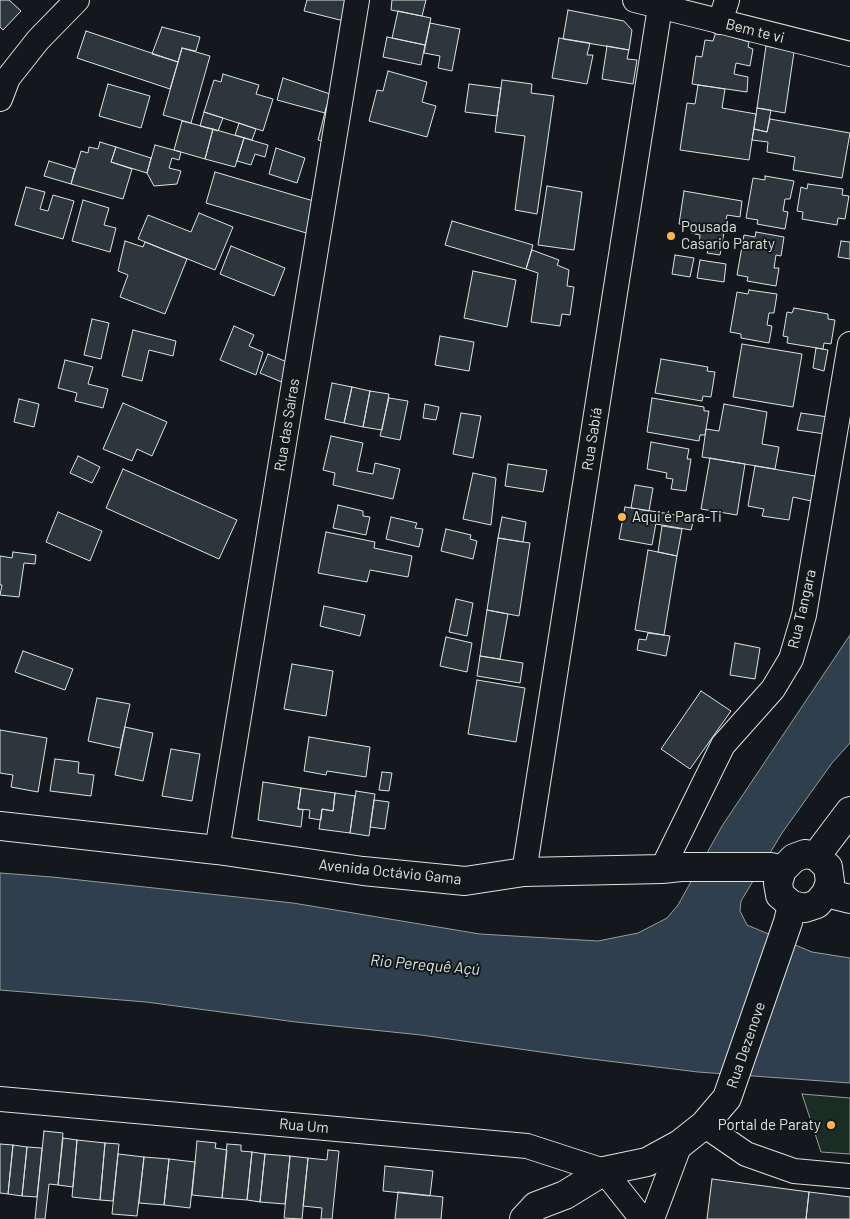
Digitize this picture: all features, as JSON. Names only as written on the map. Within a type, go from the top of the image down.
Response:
[{"type":"street","points":[[0,99],[8,78],[38,40],[77,0]]},
{"type":"street","name":"Rua das Saíras","points":[[218,850],[356,0]]},
{"type":"street","name":"Bem te vi","points":[[634,0],[660,7],[723,11],[850,54]]},
{"type":"street","name":"Rua Sabiá","points":[[524,872],[660,7]]},
{"type":"street","name":"Rua Tangara","points":[[671,868],[723,745],[772,689],[791,659],[804,615],[850,344]]},
{"type":"street","points":[[816,856],[850,811]]},
{"type":"street","name":"Avenida Octávio Gama","points":[[0,826],[218,850],[362,871],[465,881],[524,872],[671,868],[777,869]]},
{"type":"street","points":[[804,854],[816,856],[828,867],[830,882],[838,896],[790,914],[780,895],[777,869],[804,854]]},
{"type":"street","name":"Rua Dezenove","points":[[524,1219],[536,1206],[560,1207],[604,1171],[647,1162],[680,1144],[704,1126],[727,1098],[790,914]]},
{"type":"street","name":"Rua Um","points":[[0,1099],[527,1146],[604,1171]]},
{"type":"street","points":[[704,1126],[746,1154],[794,1171],[850,1176]]},
{"type":"street","points":[[652,1219],[680,1144]]},
{"type":"street","points":[[604,1171],[642,1219]]},
{"type":"green space","name":"Portal de Paraty","points":[[802,1094],[850,1098],[850,1154],[821,1152]]},
{"type":"water","name":"Rio Perequê Açú","points":[[850,635],[850,743],[832,763],[782,833],[741,901],[740,911],[747,925],[812,952],[850,958],[850,1083],[698,1072],[421,1035],[296,1022],[146,1002],[0,990],[0,873],[293,903],[480,934],[598,941],[638,933],[667,918],[678,905],[722,826]]},
{"type":"building","points":[[0,0],[9,0],[21,11],[3,30],[0,27]]},
{"type":"building","points":[[307,0],[345,0],[344,21],[304,11]]},
{"type":"building","points":[[392,0],[426,0],[422,16],[391,10]]},
{"type":"building","points":[[568,10],[624,21],[632,30],[629,50],[563,39]]},
{"type":"building","points":[[398,11],[431,18],[425,45],[392,38]]},
{"type":"building","points":[[430,23],[460,29],[452,71],[438,68],[440,56],[424,53]]},
{"type":"building","points":[[162,27],[200,37],[196,51],[182,48],[178,62],[152,54]]},
{"type":"building","points":[[86,31],[178,62],[170,89],[77,58]]},
{"type":"building","points":[[716,32],[749,42],[748,47],[753,49],[750,66],[736,63],[734,74],[748,77],[747,92],[692,84],[696,56],[702,57],[705,40],[713,41]]},
{"type":"building","points":[[387,37],[425,45],[421,65],[383,57]]},
{"type":"building","points":[[559,38],[590,43],[587,55],[593,55],[587,84],[552,78]]},
{"type":"building","points":[[607,46],[629,50],[627,59],[637,60],[633,84],[602,79]]},
{"type":"building","points":[[766,46],[794,52],[785,113],[757,108]]},
{"type":"building","points":[[182,48],[210,56],[191,123],[163,115]]},
{"type":"building","points":[[388,71],[427,82],[422,102],[436,106],[427,137],[369,121],[377,90],[383,91]]},
{"type":"building","points":[[223,74],[259,85],[256,94],[273,99],[263,131],[204,112],[214,80],[221,82]]},
{"type":"building","points":[[283,78],[330,94],[325,113],[277,100]]},
{"type":"building","points":[[502,80],[532,84],[531,93],[554,96],[537,214],[515,210],[525,136],[495,132]]},
{"type":"building","points":[[108,84],[150,96],[141,128],[99,116]]},
{"type":"building","points":[[469,84],[501,88],[497,116],[465,112]]},
{"type":"building","points":[[698,85],[725,89],[722,108],[756,114],[749,160],[680,150],[687,103],[695,104]]},
{"type":"building","points":[[326,108],[334,110],[326,142],[318,140]]},
{"type":"building","points":[[757,108],[771,110],[767,132],[754,129]]},
{"type":"building","points":[[204,112],[223,118],[218,131],[200,126]]},
{"type":"building","points":[[770,119],[850,133],[842,178],[793,170],[795,157],[767,152],[768,142],[752,140],[754,129],[767,132]]},
{"type":"building","points":[[182,121],[213,129],[205,159],[174,150]]},
{"type":"building","points":[[239,123],[256,129],[252,140],[235,135]]},
{"type":"building","points":[[213,129],[244,138],[235,167],[205,159]]},
{"type":"building","points":[[244,138],[268,145],[265,157],[255,154],[251,165],[237,161]]},
{"type":"building","points":[[100,142],[116,147],[111,162],[132,169],[123,199],[71,184],[81,151],[88,153],[89,147],[98,149]]},
{"type":"building","points":[[155,145],[181,152],[179,160],[172,158],[169,168],[181,171],[177,184],[154,186],[147,173]]},
{"type":"building","points":[[116,147],[151,158],[147,173],[111,162]]},
{"type":"building","points":[[276,148],[305,158],[297,183],[269,174]]},
{"type":"building","points":[[49,161],[75,169],[71,184],[44,176]]},
{"type":"building","points":[[215,172],[317,202],[313,235],[206,203]]},
{"type":"building","points":[[765,176],[794,181],[790,199],[785,199],[783,211],[788,212],[785,229],[757,224],[758,220],[746,218],[753,178],[765,180]]},
{"type":"building","points":[[808,184],[843,189],[842,195],[849,196],[845,219],[838,218],[837,225],[802,219],[803,212],[797,211],[801,187],[807,189]]},
{"type":"building","points":[[547,186],[582,192],[574,250],[538,245]]},
{"type":"building","points":[[26,187],[45,192],[40,209],[48,211],[53,195],[74,201],[63,239],[15,225]]},
{"type":"building","points":[[684,191],[742,201],[740,217],[727,215],[720,255],[707,253],[709,247],[699,245],[700,235],[691,233],[692,226],[679,224]]},
{"type":"building","points":[[83,200],[109,208],[104,225],[116,228],[110,252],[72,241]]},
{"type":"building","points":[[199,213],[233,227],[215,270],[138,239],[148,215],[191,232]]},
{"type":"building","points":[[452,221],[533,245],[526,269],[445,245]]},
{"type":"building","points":[[756,232],[784,237],[781,256],[776,255],[774,268],[779,268],[776,286],[747,281],[748,277],[737,275],[744,235],[755,237]]},
{"type":"building","points":[[125,241],[143,247],[145,242],[187,259],[165,314],[120,297],[128,275],[118,271]]},
{"type":"building","points":[[841,241],[850,242],[850,259],[838,257]]},
{"type":"building","points":[[231,246],[285,268],[274,296],[220,274]]},
{"type":"building","points":[[532,250],[559,260],[557,265],[569,270],[567,286],[574,287],[570,315],[562,314],[560,326],[531,322],[538,273],[526,269]]},
{"type":"building","points":[[675,255],[694,258],[690,277],[672,274]]},
{"type":"building","points":[[700,260],[726,264],[724,282],[697,278]]},
{"type":"building","points":[[473,271],[516,280],[507,327],[464,318]]},
{"type":"building","points":[[749,290],[777,294],[774,313],[769,313],[767,325],[772,326],[769,343],[741,338],[741,334],[730,332],[737,292],[748,294]]},
{"type":"building","points":[[794,308],[828,314],[828,319],[835,320],[831,344],[824,343],[823,349],[787,343],[788,337],[783,336],[787,312],[792,313]]},
{"type":"building","points":[[92,319],[109,323],[101,359],[84,355]]},
{"type":"building","points":[[234,326],[254,335],[249,346],[263,352],[256,375],[220,360]]},
{"type":"building","points":[[133,330],[176,341],[173,356],[149,350],[142,381],[122,376]]},
{"type":"building","points":[[440,336],[474,342],[469,371],[435,365]]},
{"type":"building","points":[[742,344],[802,354],[793,407],[733,397]]},
{"type":"building","points":[[816,348],[828,350],[824,371],[813,368]]},
{"type":"building","points":[[268,354],[287,362],[284,383],[260,373]]},
{"type":"building","points":[[661,359],[708,367],[707,371],[715,372],[711,397],[703,396],[702,401],[655,393]]},
{"type":"building","points":[[65,360],[93,367],[88,384],[108,389],[103,408],[75,401],[77,393],[58,388]]},
{"type":"building","points":[[332,383],[352,387],[344,423],[325,419]]},
{"type":"building","points":[[352,387],[370,391],[363,427],[344,423]]},
{"type":"building","points":[[370,391],[389,394],[382,430],[363,427]]},
{"type":"building","points":[[389,398],[408,401],[400,440],[380,436]]},
{"type":"building","points":[[652,398],[704,407],[704,411],[709,411],[705,435],[700,435],[699,441],[647,432]]},
{"type":"building","points":[[19,399],[39,404],[34,427],[14,422]]},
{"type":"building","points":[[123,403],[167,422],[152,456],[137,449],[132,461],[103,449]]},
{"type":"building","points":[[425,404],[439,407],[436,420],[423,418]]},
{"type":"building","points":[[724,404],[767,412],[762,444],[779,447],[775,469],[702,457],[706,429],[719,431]]},
{"type":"building","points":[[461,413],[481,416],[473,458],[453,454]]},
{"type":"building","points":[[801,413],[828,417],[825,434],[797,430]]},
{"type":"building","points":[[331,436],[363,443],[357,471],[373,474],[375,463],[400,469],[393,499],[333,485],[335,473],[323,470]]},
{"type":"building","points":[[651,442],[689,449],[687,459],[691,459],[686,491],[671,489],[673,479],[666,478],[667,473],[647,469]]},
{"type":"building","points":[[78,456],[100,467],[92,483],[70,473]]},
{"type":"building","points":[[710,458],[745,464],[737,515],[701,509]]},
{"type":"building","points":[[508,464],[547,470],[543,492],[505,486]]},
{"type":"building","points":[[755,466],[815,476],[811,501],[793,497],[789,520],[762,516],[764,509],[748,506]]},
{"type":"building","points":[[123,469],[237,520],[219,559],[106,508]]},
{"type":"building","points":[[473,473],[496,478],[491,525],[463,519]]},
{"type":"building","points":[[635,485],[653,488],[649,511],[631,508]]},
{"type":"building","points":[[338,505],[363,511],[363,516],[370,517],[366,535],[333,528]]},
{"type":"building","points":[[625,507],[658,512],[652,545],[619,539]]},
{"type":"building","points":[[58,512],[102,531],[90,561],[46,542]]},
{"type":"building","points":[[658,512],[694,518],[691,530],[656,524]]},
{"type":"building","points":[[391,517],[417,523],[415,528],[423,529],[419,547],[386,539]]},
{"type":"building","points":[[502,517],[526,522],[523,542],[498,538]]},
{"type":"building","points":[[662,526],[682,529],[677,556],[658,552]]},
{"type":"building","points":[[446,529],[471,535],[470,539],[477,541],[473,559],[441,551]]},
{"type":"building","points":[[326,532],[375,542],[374,548],[412,556],[408,577],[370,570],[367,582],[318,573]]},
{"type":"building","points":[[498,538],[530,543],[519,616],[487,610]]},
{"type":"building","points":[[648,550],[677,556],[664,635],[635,630]]},
{"type":"building","points":[[13,552],[36,555],[35,564],[24,563],[19,597],[0,595],[2,585],[0,585],[0,556],[12,558]]},
{"type":"building","points":[[456,599],[473,603],[467,636],[449,632]]},
{"type":"building","points":[[324,606],[365,615],[360,636],[320,626]]},
{"type":"building","points":[[487,610],[508,614],[500,659],[480,656]]},
{"type":"building","points":[[648,633],[670,636],[666,656],[637,650],[639,639],[646,640]]},
{"type":"building","points":[[446,637],[472,643],[467,672],[440,666]]},
{"type":"building","points":[[735,643],[760,648],[755,679],[730,675]]},
{"type":"building","points":[[23,651],[73,669],[65,690],[15,672]]},
{"type":"building","points":[[480,656],[523,663],[520,683],[477,676]]},
{"type":"building","points":[[292,664],[333,671],[326,716],[284,709]]},
{"type":"building","points":[[477,680],[525,688],[516,742],[468,734]]},
{"type":"building","points":[[701,691],[731,711],[690,769],[661,749]]},
{"type":"building","points":[[97,698],[130,704],[120,748],[88,741]]},
{"type":"building","points":[[125,727],[153,733],[143,781],[115,775]]},
{"type":"building","points":[[0,730],[47,738],[38,792],[11,787],[13,775],[0,773]]},
{"type":"building","points":[[309,737],[370,747],[366,777],[327,771],[326,775],[304,771]]},
{"type":"building","points":[[171,749],[200,754],[192,801],[162,796]]},
{"type":"building","points":[[55,759],[79,762],[78,773],[94,775],[91,796],[50,791]]},
{"type":"building","points":[[382,772],[392,773],[389,791],[379,790]]},
{"type":"building","points":[[263,782],[301,788],[298,809],[303,810],[301,827],[258,820]]},
{"type":"building","points":[[301,788],[335,793],[333,811],[322,809],[321,820],[309,818],[310,810],[298,809]]},
{"type":"building","points":[[356,791],[375,794],[369,836],[350,833]]},
{"type":"building","points":[[335,793],[355,796],[350,833],[319,829],[322,809],[333,811]]},
{"type":"building","points":[[374,800],[389,802],[385,829],[370,827]]},
{"type":"building","points":[[44,1131],[63,1133],[58,1185],[49,1184],[45,1219],[35,1219]]},
{"type":"building","points":[[63,1138],[77,1140],[73,1187],[58,1185]]},
{"type":"building","points":[[77,1140],[105,1143],[100,1200],[72,1197]]},
{"type":"building","points":[[197,1141],[216,1143],[215,1148],[227,1150],[222,1198],[192,1195]]},
{"type":"building","points":[[105,1143],[119,1144],[113,1201],[100,1200]]},
{"type":"building","points":[[0,1144],[13,1145],[8,1194],[0,1193]]},
{"type":"building","points":[[227,1144],[241,1145],[241,1151],[252,1152],[247,1200],[222,1198]]},
{"type":"building","points":[[13,1145],[27,1147],[22,1196],[8,1194]]},
{"type":"building","points":[[27,1147],[42,1148],[37,1197],[22,1196]]},
{"type":"building","points":[[328,1150],[339,1151],[332,1219],[321,1219],[322,1208],[303,1206],[308,1158],[327,1160]]},
{"type":"building","points":[[252,1152],[265,1154],[260,1202],[247,1200]]},
{"type":"building","points":[[118,1154],[144,1157],[137,1216],[112,1214]]},
{"type":"building","points":[[265,1154],[290,1156],[285,1204],[260,1202]]},
{"type":"building","points":[[290,1156],[308,1158],[302,1219],[284,1218]]},
{"type":"building","points":[[144,1157],[169,1159],[164,1205],[139,1203]]},
{"type":"building","points":[[169,1159],[195,1162],[190,1208],[164,1205]]},
{"type":"building","points":[[385,1166],[433,1171],[430,1196],[383,1191]]},
{"type":"building","points":[[712,1179],[809,1192],[806,1219],[707,1219]]},
{"type":"building","points":[[398,1192],[443,1197],[441,1219],[395,1219]]},
{"type":"building","points":[[809,1192],[850,1197],[850,1219],[806,1219]]},
{"type":"place","name":"Pousada Casario Paraty","points":[[671,236]]},
{"type":"place","name":"Aqui é Para-Ti","points":[[622,517]]},
{"type":"place","name":"Portal de Paraty","points":[[831,1125]]}]
